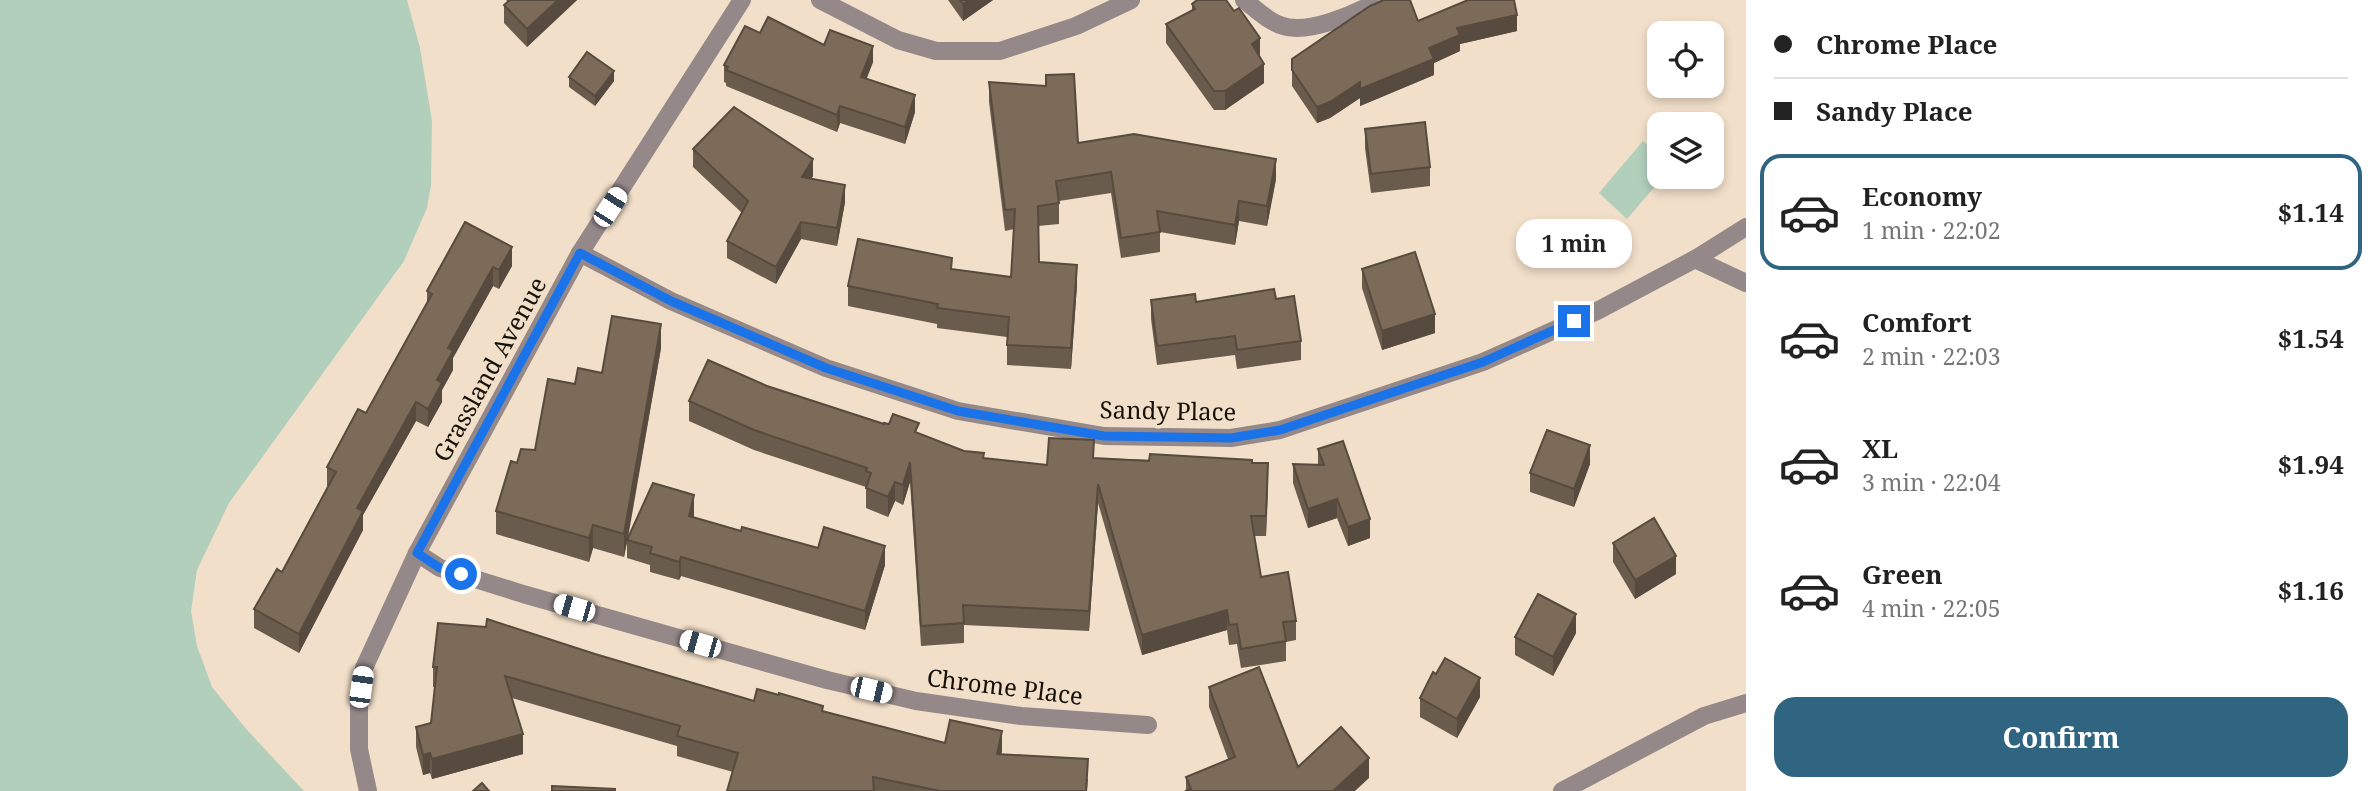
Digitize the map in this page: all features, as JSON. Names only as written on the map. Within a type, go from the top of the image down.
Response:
[{"type":"street","name":"Grassland Avenue","points":[[368,791],[359,749],[359,706],[364,668],[417,553],[580,253],[743,0]]},
{"type":"street","points":[[820,0],[898,40],[936,51],[1000,51],[1076,26],[1131,0]]},
{"type":"street","points":[[1244,0],[1265,18],[1283,27],[1302,28],[1354,14],[1380,0]]},
{"type":"street","name":"Sandy Place","points":[[580,253],[671,301],[826,368],[958,411],[1104,436],[1231,438],[1280,430],[1483,362],[1597,311],[1746,227]]},
{"type":"street","points":[[1695,258],[1746,283]]},
{"type":"street","name":"Chrome Place","points":[[417,553],[440,568],[523,594],[839,683],[916,701],[1021,716],[1147,724]]},
{"type":"street","points":[[1562,791],[1704,716],[1746,703]]},
{"type":"green space","points":[[0,0],[407,0],[420,48],[432,121],[431,185],[427,208],[404,261],[229,503],[197,570],[191,611],[197,646],[212,687],[248,731],[304,791],[0,791]]},
{"type":"green space","points":[[1643,141],[1647,145],[1647,189],[1653,189],[1627,219],[1599,193]]},
{"type":"building","points":[[510,0],[558,0],[527,29],[504,5]]},
{"type":"building","points":[[1197,0],[1226,0],[1234,11],[1239,8],[1260,38],[1252,44],[1264,64],[1225,91],[1214,91],[1166,24],[1195,9],[1192,4]]},
{"type":"building","points":[[1384,0],[1410,0],[1418,21],[1468,0],[1514,0],[1517,15],[1457,28],[1460,35],[1429,48],[1434,59],[1360,89],[1360,82],[1330,102],[1317,107],[1292,70],[1292,59],[1370,6]]},
{"type":"building","points":[[768,17],[824,45],[830,30],[873,46],[861,77],[915,95],[905,127],[840,106],[837,115],[726,70],[728,67],[724,65],[745,26],[760,33]]},
{"type":"building","points":[[587,52],[614,71],[595,96],[569,77]]},
{"type":"building","points":[[1074,74],[1078,143],[1134,134],[1276,159],[1267,206],[1239,201],[1235,225],[1157,211],[1160,232],[1121,238],[1111,172],[1056,181],[1059,203],[1038,206],[1039,262],[1077,265],[1071,348],[1007,345],[1009,317],[937,308],[938,304],[848,286],[858,239],[952,258],[951,269],[1011,277],[1015,209],[1005,210],[989,82],[1046,86],[1046,75]]},
{"type":"building","points":[[734,107],[813,159],[802,177],[845,185],[837,228],[801,222],[776,267],[727,241],[748,201],[693,149]]},
{"type":"building","points":[[1425,122],[1430,167],[1371,174],[1365,129]]},
{"type":"building","points":[[465,222],[512,247],[499,270],[493,267],[448,348],[453,351],[437,380],[442,383],[428,409],[416,402],[357,508],[363,511],[299,634],[254,609],[277,569],[282,572],[336,472],[327,467],[358,409],[366,413],[432,294],[427,291]]},
{"type":"building","points":[[1415,252],[1435,314],[1382,331],[1362,269]]},
{"type":"building","points":[[1274,289],[1276,299],[1294,296],[1301,341],[1237,350],[1235,336],[1157,346],[1151,300],[1195,294],[1196,302]]},
{"type":"building","points":[[612,316],[661,324],[624,534],[593,525],[589,538],[496,511],[511,461],[517,463],[521,449],[535,450],[548,379],[575,384],[578,368],[602,373]]},
{"type":"building","points":[[708,360],[767,386],[884,424],[889,424],[893,414],[919,423],[915,432],[964,451],[984,453],[983,458],[1047,465],[1049,438],[1094,440],[1093,458],[1149,461],[1150,454],[1268,463],[1266,516],[1251,516],[1261,577],[1288,572],[1296,621],[1283,622],[1286,641],[1241,649],[1237,624],[1229,625],[1227,610],[1142,635],[1098,484],[1089,611],[963,605],[964,623],[921,626],[910,462],[903,485],[895,482],[888,497],[866,488],[871,473],[866,471],[867,468],[754,430],[689,401]]},
{"type":"building","points":[[1547,430],[1590,445],[1574,489],[1530,473]]},
{"type":"building","points":[[1343,441],[1370,519],[1348,527],[1337,499],[1308,509],[1293,464],[1324,465],[1318,449]]},
{"type":"building","points":[[653,483],[694,495],[689,516],[741,531],[742,527],[818,548],[824,527],[885,546],[865,611],[681,557],[679,562],[650,553],[652,547],[627,540]]},
{"type":"building","points":[[1654,518],[1676,556],[1635,580],[1613,543]]},
{"type":"building","points":[[1538,594],[1576,614],[1553,657],[1515,637]]},
{"type":"building","points":[[487,619],[754,701],[757,689],[779,693],[823,706],[822,711],[945,743],[950,720],[1002,731],[997,754],[1088,759],[1086,791],[940,791],[873,777],[874,791],[727,791],[738,753],[677,736],[680,726],[505,676],[523,734],[432,759],[430,753],[423,755],[416,727],[431,723],[438,623],[486,627]]},
{"type":"building","points":[[1445,658],[1480,678],[1457,719],[1420,698],[1433,672],[1436,674]]},
{"type":"building","points":[[1259,667],[1298,767],[1341,727],[1369,758],[1333,791],[1185,791],[1191,789],[1186,777],[1235,757],[1209,687]]},
{"type":"building","points":[[482,783],[489,791],[473,791]]},
{"type":"building","points":[[552,786],[615,789],[615,791],[552,791]]},
{"type":"route","points":[[461,574],[440,568],[417,553],[580,253],[671,301],[826,368],[958,411],[1104,436],[1231,438],[1280,430],[1483,362],[1574,321]]}]
